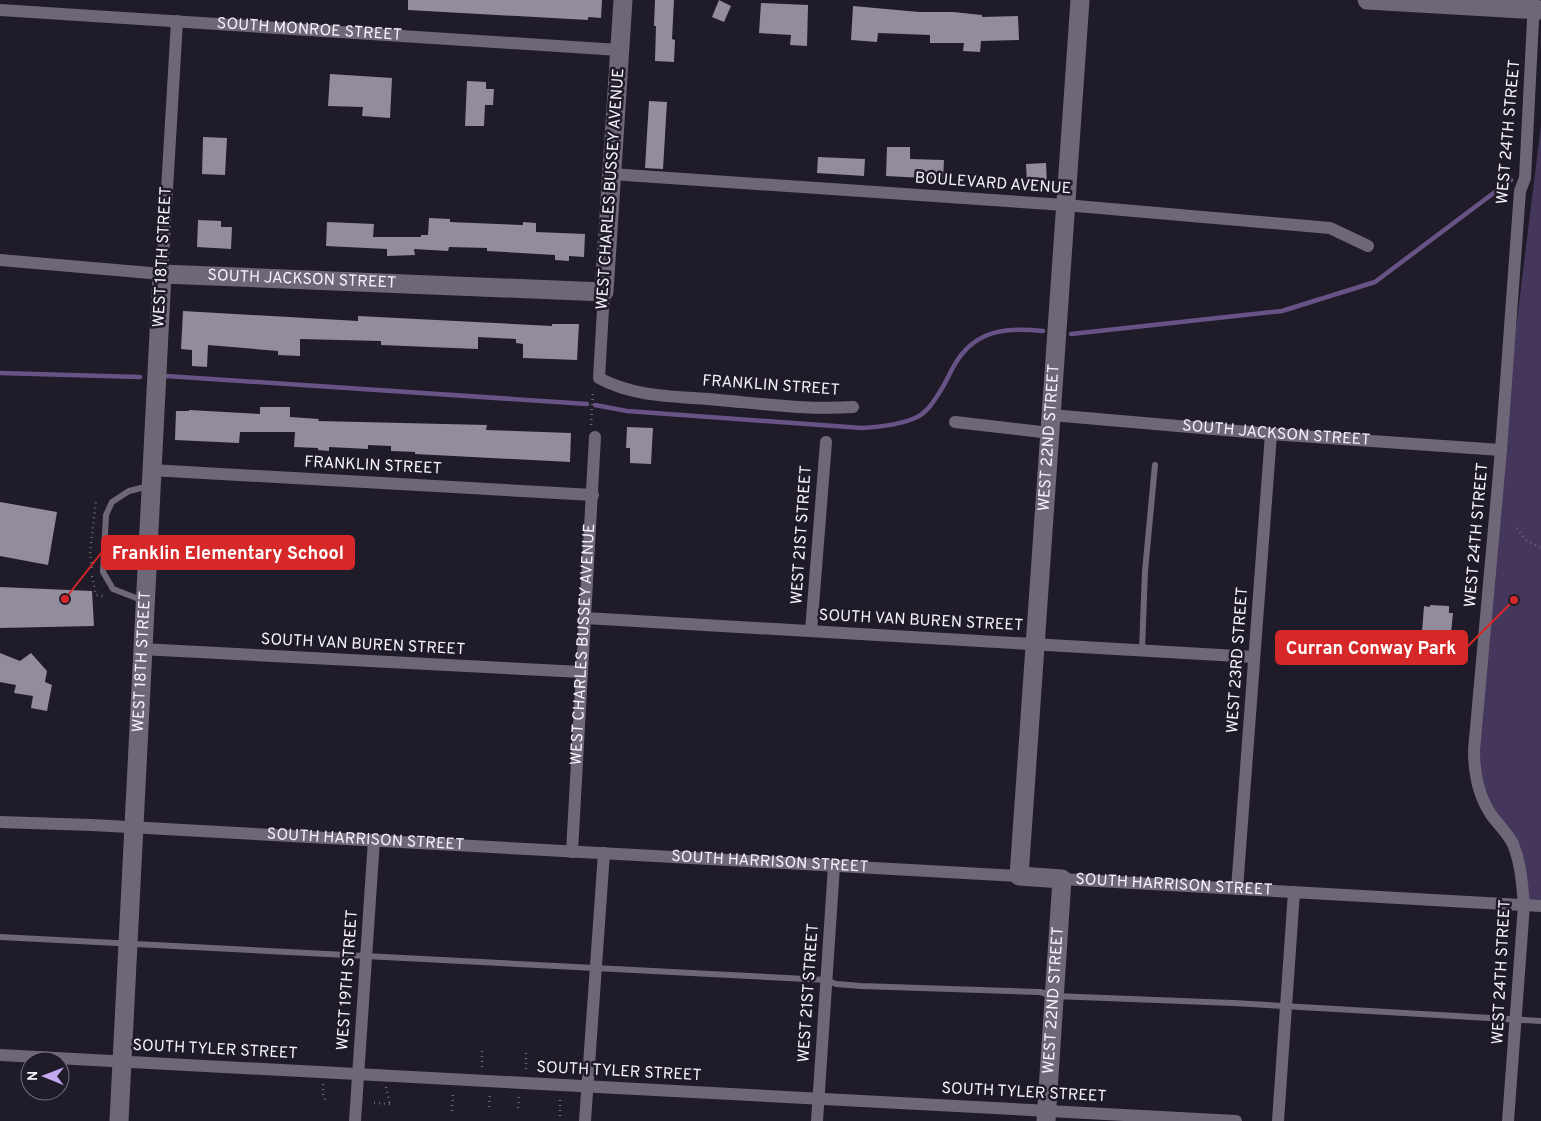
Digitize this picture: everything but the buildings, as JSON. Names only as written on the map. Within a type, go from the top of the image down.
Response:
[{"type":"street","name":"WEST CHARLES BUSSEY AVENUE","points":[[599,378],[623,0]]},
{"type":"street","name":"WEST 22ND STREET","points":[[1019,876],[1080,0]]},
{"type":"street","points":[[1367,0],[1537,7]]},
{"type":"street","name":"WEST 24TH STREET","points":[[1508,1121],[1524,905],[1521,867],[1512,842],[1483,800],[1474,771],[1474,750],[1501,450],[1520,200],[1525,178],[1537,7]]},
{"type":"street","name":"SOUTH MONROE STREET","points":[[0,10],[619,50]]},
{"type":"street","name":"WEST 18TH STREET","points":[[118,1121],[135,828],[141,649],[156,367],[177,21]]},
{"type":"street","name":"BOULEVARD AVENUE","points":[[612,174],[1065,205],[1330,228],[1368,246]]},
{"type":"street","name":"SOUTH JACKSON STREET","points":[[0,260],[162,274],[604,292]]},
{"type":"street","name":"FRANKLIN STREET","points":[[599,378],[626,390],[649,394],[819,409],[853,407]]},
{"type":"street","name":"SOUTH JACKSON STREET","points":[[955,422],[1051,424],[1271,434],[1501,450]]},
{"type":"street","name":"WEST 23RD STREET","points":[[1238,889],[1271,434]]},
{"type":"street","name":"WEST CHARLES BUSSEY AVENUE","points":[[572,852],[595,437]]},
{"type":"street","name":"WEST 21ST STREET","points":[[811,631],[826,442]]},
{"type":"street","name":"FRANKLIN STREET","points":[[151,478],[593,495]]},
{"type":"street","name":"SOUTH VAN BUREN STREET","points":[[586,618],[1254,657]]},
{"type":"street","name":"SOUTH VAN BUREN STREET","points":[[141,649],[582,672]]},
{"type":"street","name":"SOUTH HARRISON STREET","points":[[0,822],[374,840],[1541,906]]},
{"type":"street","name":"WEST 19TH STREET","points":[[355,1121],[374,840]]},
{"type":"street","points":[[586,1121],[604,853]]},
{"type":"street","name":"WEST 21ST STREET","points":[[817,1121],[834,866]]},
{"type":"street","name":"WEST 22ND STREET","points":[[1047,1116],[1062,879]]},
{"type":"street","points":[[1278,1121],[1294,892]]},
{"type":"street","name":"SOUTH TYLER STREET","points":[[0,1055],[819,1099],[1047,1116],[1236,1121]]},
{"type":"lane","points":[[1142,650],[1145,571],[1155,465]]},
{"type":"lane","points":[[144,601],[113,589],[103,572],[106,514],[112,502],[151,478]]},
{"type":"lane","points":[[0,937],[826,980],[836,984],[861,986],[1040,992],[1054,996],[1286,1006],[1541,1021]]},
{"type":"path","points":[[592,399],[592,413]]},
{"type":"path","points":[[1517,528],[1526,540],[1541,548]]},
{"type":"path","points":[[481,1081],[482,1050]]},
{"type":"path","points":[[525,1083],[526,1052]]},
{"type":"path","points":[[324,1072],[323,1094],[326,1103]]},
{"type":"path","points":[[452,1111],[454,1080]]},
{"type":"path","points":[[560,1116],[561,1085]]},
{"type":"path","points":[[374,1103],[390,1104]]},
{"type":"shaded area","points":[[1541,125],[1541,906],[1524,905],[1521,867],[1491,815],[1474,750],[1501,450]]},
{"type":"waterway","points":[[1071,334],[1282,311],[1375,282],[1511,180]]},
{"type":"waterway","points":[[595,405],[627,411],[862,428],[889,425],[915,418],[927,410],[959,358],[970,345],[979,339],[1010,330],[1043,331]]},
{"type":"waterway","points":[[0,373],[140,377]]},
{"type":"waterway","points":[[166,376],[587,404]]},
{"type":"place","name":"Franklin Elementary School","points":[[65,599]]},
{"type":"place","name":"Curran Conway Park","points":[[1514,600]]}]
